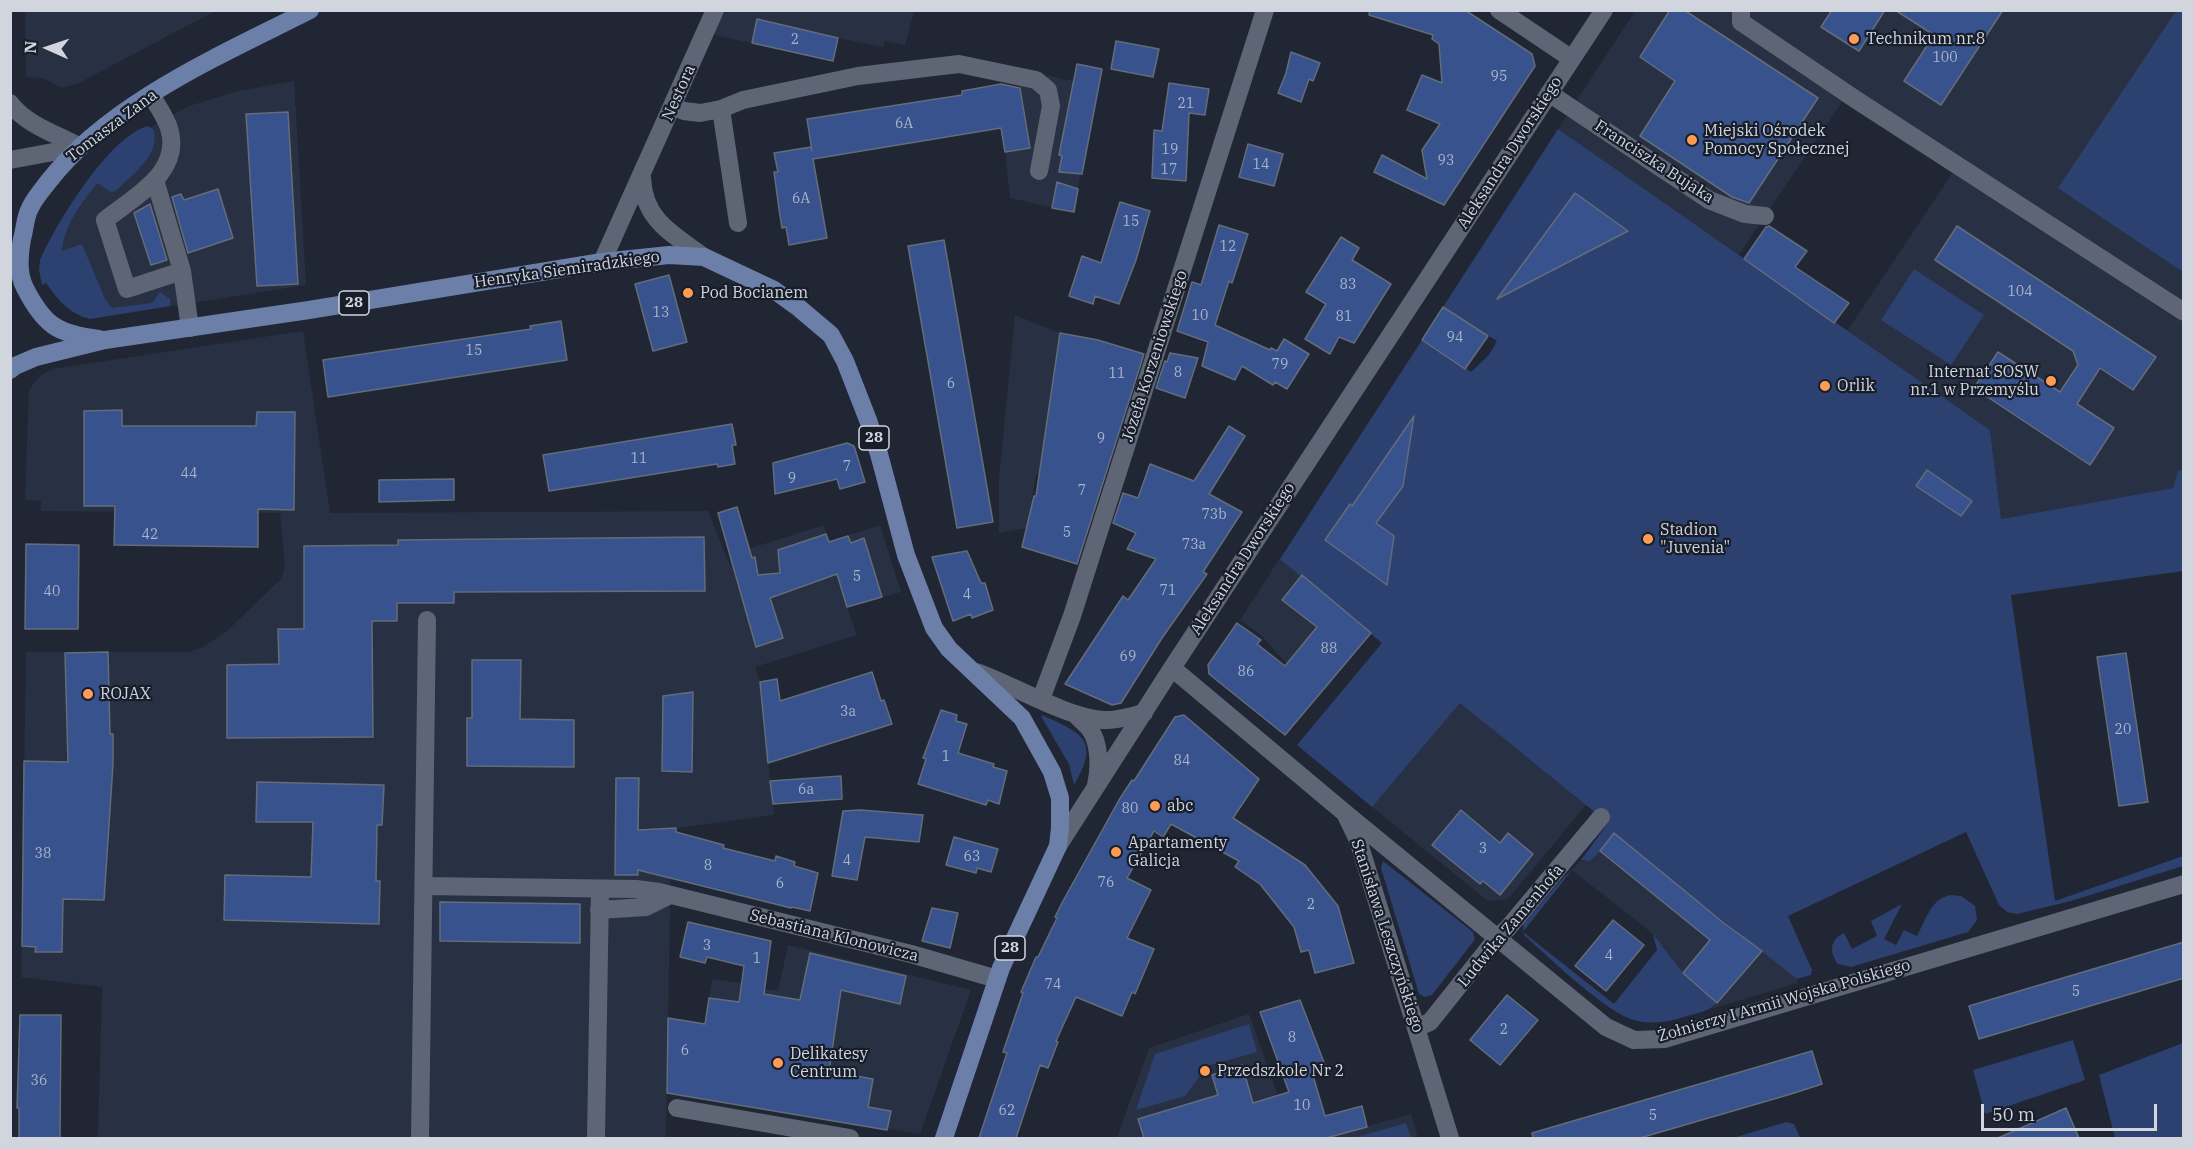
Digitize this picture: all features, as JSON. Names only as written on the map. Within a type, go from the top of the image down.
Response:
[{"type":"main road","name":"Tomasza Zana","points":[[105,340],[82,337],[58,329],[43,318],[33,304],[23,284],[19,257],[29,208],[65,161],[80,147],[151,95],[208,62],[310,10]]},
{"type":"main road","name":"28","points":[[10,234],[29,208]]},
{"type":"main road","name":"Henryka Siemiradzkiego","points":[[105,340],[603,262],[669,255],[704,257],[774,290],[831,335],[845,361],[879,454],[906,555],[934,628],[949,649],[976,672],[1022,718],[1052,772],[1060,798],[1058,846]]},
{"type":"main road","points":[[10,370],[36,357],[105,340]]},
{"type":"main road","name":"Aleksandra Dworskiego","points":[[944,1138],[997,980],[1034,894],[1058,846]]},
{"type":"street","name":"Nestora","points":[[603,262],[715,10]]},
{"type":"street","name":"Józefa Korzeniowskiego","points":[[1041,699],[1072,616],[1265,10]]},
{"type":"street","points":[[1499,10],[1572,59]]},
{"type":"street","name":"Aleksandra Dworskiego","points":[[1058,846],[1172,668],[1604,10]]},
{"type":"street","points":[[1741,10],[1741,22],[1858,101],[2184,312]]},
{"type":"street","points":[[672,106],[696,113],[721,109],[743,100],[858,76],[958,64],[1036,80],[1048,90],[1051,106],[1039,171]]},
{"type":"street","name":"Franciszka Bujaka","points":[[1550,93],[1708,200],[1745,214],[1765,216]]},
{"type":"street","points":[[151,95],[168,124],[171,142],[167,164],[155,180],[105,220],[127,289],[182,271]]},
{"type":"street","points":[[10,103],[15,110],[33,123],[80,147]]},
{"type":"street","points":[[721,109],[738,223]]},
{"type":"street","points":[[10,160],[80,147]]},
{"type":"street","points":[[642,175],[642,191],[647,207],[656,220],[704,257]]},
{"type":"street","points":[[155,180],[182,271],[190,328]]},
{"type":"street","points":[[420,1138],[427,620]]},
{"type":"street","name":"Stanisława Leszczyńskiego","points":[[1172,668],[1345,813],[1358,840],[1450,1138]]},
{"type":"street","points":[[976,672],[1075,714],[1102,720],[1144,713]]},
{"type":"street","points":[[1075,714],[1090,729],[1095,742],[1098,776],[1094,792]]},
{"type":"street","name":"Żołnierzy I Armii Wojska Polskiego","points":[[1345,813],[1606,1027],[1634,1040],[1665,1039],[2184,884]]},
{"type":"street","name":"Ludwika Zamenhofa","points":[[1416,1028],[1430,1022],[1497,938],[1508,928],[1601,817]]},
{"type":"street","name":"Sebastiana Klonowicza","points":[[424,886],[636,889],[659,892],[900,951],[997,980]]},
{"type":"street","points":[[596,1138],[600,889]]},
{"type":"street","points":[[599,909],[646,907],[670,896]]},
{"type":"street","points":[[677,1108],[850,1138]]},
{"type":"shaded area","points":[[25,10],[215,11],[79,83],[61,88],[43,78],[26,77]]},
{"type":"shaded area","points":[[715,11],[914,11],[905,45],[885,41],[883,47],[838,38],[833,61],[705,33]]},
{"type":"shaded area","points":[[1635,11],[2183,11],[2183,469],[2178,471],[2173,488],[2001,519],[1990,430],[1847,331],[1955,169],[1842,102],[1738,256],[1558,129]]},
{"type":"shaded area","points":[[2176,11],[2184,11],[2183,272],[2058,188]]},
{"type":"shaded area","points":[[1023,71],[1100,86],[1091,125],[1089,124],[1074,212],[1010,198],[1005,152],[1030,148],[1020,85]]},
{"type":"shaded area","points":[[294,81],[306,285],[90,319],[81,317],[55,248],[84,195],[122,151],[151,127],[189,106],[238,91]]},
{"type":"shaded area","points":[[148,126],[153,129],[155,138],[144,163],[116,191],[111,192],[97,183],[70,224],[62,251],[82,244],[105,299],[112,308],[152,303],[160,292],[170,299],[170,306],[90,319],[70,310],[46,283],[42,285],[40,260],[71,204],[101,163],[133,133]]},
{"type":"shaded area","name":"Stadion \"Juvenia\"","points":[[1558,129],[1990,430],[2001,519],[2173,488],[2178,471],[2183,469],[2183,571],[2011,595],[2055,901],[2183,856],[2183,866],[2071,901],[2017,914],[2007,912],[1999,905],[1966,832],[1788,916],[1812,970],[1811,975],[1797,979],[1698,901],[1600,851],[1590,861],[1581,860],[1608,823],[1460,703],[1372,807],[1297,745],[1382,643],[1280,559],[1422,340],[1471,372],[1489,355],[1497,341],[1443,307]]},
{"type":"shaded area","points":[[1914,269],[1984,315],[1951,365],[1881,320]]},
{"type":"shaded area","points":[[1015,315],[1060,333],[1062,470],[1036,474],[1027,528],[999,533],[999,479]]},
{"type":"shaded area","points":[[303,331],[330,513],[708,511],[731,568],[729,555],[824,525],[829,542],[880,525],[901,592],[847,607],[857,635],[755,667],[760,682],[774,815],[669,829],[666,1138],[98,1138],[102,987],[21,977],[26,652],[189,652],[203,647],[227,631],[282,578],[285,564],[280,513],[41,511],[41,501],[25,500],[29,390],[40,376],[53,369]]},
{"type":"shaded area","points":[[1280,558],[1371,633],[1325,690],[1317,684],[1309,683],[1285,662],[1262,636],[1240,620]]},
{"type":"shaded area","points":[[1460,703],[1586,805],[1508,899],[1488,901],[1372,807]]},
{"type":"shaded area","points":[[1042,715],[1068,727],[1083,740],[1086,758],[1074,785],[1069,764]]},
{"type":"shaded area","points":[[1614,833],[1797,979],[1798,983],[1711,1009],[1717,1003],[1683,973],[1653,934],[1572,870],[1581,860],[1584,862]]},
{"type":"shaded area","points":[[1383,861],[1473,932],[1475,939],[1432,995],[1425,997],[1419,994],[1381,868]]},
{"type":"shaded area","points":[[1572,870],[1524,931],[1523,924]]},
{"type":"shaded area","points":[[1961,896],[1975,906],[1977,920],[1968,932],[1851,967],[1838,964],[1835,959],[1832,946],[1839,936],[1844,933],[1852,949],[1877,936],[1871,921],[1902,904],[1884,939],[1896,945],[1904,930],[1917,936],[1934,905],[1944,897]]},
{"type":"shaded area","points":[[1524,933],[1614,1004],[1657,950],[1653,934],[1683,973],[1717,1003],[1706,1010],[1671,1020],[1653,1023],[1634,1020],[1593,996]]},
{"type":"shaded area","points":[[788,945],[971,990],[920,1134],[720,1102],[705,1024],[712,979],[778,991]]},
{"type":"shaded area","name":"Przedszkole Nr 2","points":[[1249,1014],[1293,1138],[1117,1138],[1149,1048]]},
{"type":"shaded area","points":[[1249,1024],[1257,1052],[1207,1066],[1185,1096],[1136,1110],[1155,1054]]},
{"type":"shaded area","points":[[2073,1040],[2085,1080],[1985,1114],[1973,1070]]},
{"type":"shaded area","points":[[2183,1043],[2183,1138],[2115,1138],[2099,1075]]},
{"type":"shaded area","points":[[1411,1114],[1418,1138],[1326,1138]]},
{"type":"shaded area","points":[[1786,1122],[1794,1124],[1800,1138],[1733,1138]]},
{"type":"shaded area","points":[[1406,1123],[1411,1138],[1354,1138]]},
{"type":"building","points":[[1370,10],[1465,10],[1532,54],[1535,66],[1444,205],[1374,172],[1382,155],[1427,179],[1422,150],[1440,124],[1407,110],[1422,75],[1442,83],[1439,44],[1432,39],[1433,35],[1369,15]]},
{"type":"building","points":[[1670,10],[1684,10],[1818,98],[1749,203],[1732,197],[1640,136],[1675,81],[1640,57]]},
{"type":"building","name":"Technikum nr.8","points":[[1832,10],[1885,10],[1859,51],[1821,27]]},
{"type":"building","points":[[1895,10],[2003,10],[1941,105],[1904,81],[1934,35]]},
{"type":"building","points":[[757,19],[838,38],[833,61],[752,43]]},
{"type":"building","points":[[1116,41],[1159,49],[1153,77],[1111,69]]},
{"type":"building","points":[[1291,52],[1320,63],[1313,81],[1309,79],[1301,102],[1278,93]]},
{"type":"building","points":[[1077,64],[1102,69],[1082,174],[1059,172],[1062,156],[1059,155]]},
{"type":"building","points":[[1169,83],[1209,89],[1205,115],[1189,113],[1186,181],[1152,178],[1154,130],[1162,131]]},
{"type":"building","points":[[1001,84],[1020,88],[1030,148],[1005,152],[1001,128],[813,159],[827,238],[789,245],[786,227],[782,228],[774,172],[778,172],[774,153],[811,147],[812,151],[807,119],[962,95],[962,91]]},
{"type":"building","points":[[288,112],[298,284],[257,286],[246,114]]},
{"type":"building","points":[[1248,144],[1283,154],[1274,186],[1239,177]]},
{"type":"building","points":[[1057,182],[1078,189],[1074,212],[1052,208]]},
{"type":"building","points":[[218,189],[233,238],[188,253],[172,197],[181,194],[184,200]]},
{"type":"building","points":[[1575,193],[1628,231],[1497,299],[1553,223]]},
{"type":"building","points":[[1120,202],[1150,211],[1136,260],[1119,304],[1095,296],[1093,304],[1069,296],[1082,256],[1101,263]]},
{"type":"building","points":[[150,204],[167,260],[151,265],[134,213]]},
{"type":"building","points":[[1219,225],[1248,234],[1232,283],[1229,281],[1215,325],[1270,350],[1271,348],[1277,351],[1284,339],[1309,354],[1287,389],[1275,382],[1273,385],[1242,366],[1235,380],[1202,366],[1208,342],[1177,331],[1192,282],[1201,285]]},
{"type":"building","points":[[1769,226],[1807,251],[1795,267],[1849,303],[1834,323],[1744,259]]},
{"type":"building","points":[[1957,226],[2156,357],[2133,390],[2100,368],[2077,404],[2114,428],[2090,465],[1974,388],[1998,352],[2060,392],[2078,365],[2073,351],[1935,260]]},
{"type":"building","points":[[1341,237],[1359,248],[1352,260],[1391,284],[1354,343],[1339,337],[1330,354],[1305,339],[1326,304],[1306,292]]},
{"type":"building","points":[[944,240],[993,522],[957,528],[908,246]]},
{"type":"building","points":[[669,275],[687,342],[653,351],[635,284]]},
{"type":"building","points":[[1443,307],[1488,336],[1465,369],[1422,340]]},
{"type":"building","points":[[561,321],[567,360],[328,397],[323,360],[531,329],[530,326]]},
{"type":"building","points":[[1060,333],[1098,340],[1144,354],[1077,564],[1022,547],[1034,496],[1036,496]]},
{"type":"building","points":[[1170,353],[1198,358],[1185,398],[1156,388]]},
{"type":"building","points":[[122,410],[122,426],[256,426],[257,412],[295,412],[294,510],[258,509],[258,547],[114,545],[115,506],[84,506],[84,411]]},
{"type":"building","points":[[1414,416],[1403,486],[1376,523],[1394,536],[1387,585],[1325,540],[1350,504],[1352,506]]},
{"type":"building","points":[[732,424],[736,445],[732,445],[735,464],[718,467],[717,464],[549,491],[543,455]]},
{"type":"building","points":[[1229,426],[1245,436],[1209,494],[1242,512],[1203,572],[1207,574],[1162,638],[1121,703],[1112,705],[1065,684],[1123,596],[1128,600],[1156,559],[1127,549],[1136,533],[1113,523],[1123,493],[1138,498],[1150,464],[1194,481]]},
{"type":"building","points":[[847,443],[854,446],[865,482],[840,489],[837,479],[775,494],[773,463]]},
{"type":"building","points":[[1927,470],[1972,501],[1961,516],[1916,486]]},
{"type":"building","points":[[454,479],[454,500],[379,502],[379,480]]},
{"type":"building","points":[[737,507],[752,558],[755,557],[758,575],[780,573],[778,550],[826,534],[829,542],[848,536],[851,543],[864,538],[882,597],[847,607],[837,574],[770,598],[783,638],[756,647],[718,513]]},
{"type":"building","points":[[704,537],[705,591],[454,592],[454,603],[397,603],[397,621],[372,621],[373,737],[227,738],[227,665],[279,664],[278,629],[304,629],[304,546],[398,545],[398,540]]},
{"type":"building","points":[[26,544],[79,545],[78,629],[25,629]]},
{"type":"building","points":[[967,551],[981,583],[985,583],[993,610],[972,618],[971,614],[953,621],[932,557]]},
{"type":"building","points":[[1302,575],[1371,633],[1285,735],[1209,674],[1208,665],[1237,623],[1261,640],[1257,644],[1285,666],[1317,627],[1282,600]]},
{"type":"building","points":[[108,652],[113,764],[104,900],[63,899],[62,952],[35,952],[36,947],[22,946],[24,761],[68,762],[65,653]]},
{"type":"building","points":[[2126,653],[2148,802],[2119,806],[2097,657]]},
{"type":"building","points":[[472,660],[521,660],[520,719],[574,720],[574,767],[467,766],[467,718],[472,718]]},
{"type":"building","points":[[872,672],[881,701],[884,700],[892,724],[768,763],[760,682],[777,679],[780,701]]},
{"type":"building","points":[[693,692],[692,772],[662,771],[663,696]]},
{"type":"building","points":[[941,710],[957,715],[956,721],[967,724],[958,753],[994,764],[993,767],[1007,771],[999,804],[988,800],[986,805],[918,784],[926,759],[923,758]]},
{"type":"building","points":[[1184,715],[1259,779],[1233,818],[1305,865],[1338,906],[1354,963],[1315,973],[1309,950],[1301,952],[1294,927],[1260,884],[1235,867],[1239,861],[1171,824],[1163,837],[1154,831],[1127,878],[1151,890],[1127,938],[1154,949],[1135,994],[1132,992],[1122,1016],[1076,997],[1056,1041],[1058,1042],[1048,1068],[1040,1065],[1016,1138],[979,1138],[1007,1053],[1003,1052],[1023,993],[1021,992],[1036,957],[1057,918],[1055,917],[1119,800],[1132,780],[1134,781],[1175,717]]},
{"type":"building","points":[[841,776],[842,799],[773,804],[770,781]]},
{"type":"building","points":[[616,778],[639,778],[638,830],[676,828],[676,832],[724,845],[723,848],[775,861],[776,856],[795,862],[794,866],[818,873],[810,911],[638,870],[638,875],[615,875]]},
{"type":"building","points":[[257,782],[384,785],[382,825],[377,825],[376,881],[380,881],[379,924],[224,920],[225,875],[311,877],[313,822],[256,822]]},
{"type":"building","points":[[861,810],[923,815],[919,842],[865,837],[857,880],[832,876],[843,811]]},
{"type":"building","points":[[1461,810],[1500,843],[1508,833],[1533,854],[1500,895],[1483,881],[1480,884],[1432,845]]},
{"type":"building","points":[[1614,833],[1762,951],[1717,1003],[1683,973],[1710,940],[1600,851]]},
{"type":"building","points":[[954,837],[998,849],[991,872],[977,868],[976,873],[946,865]]},
{"type":"building","points":[[440,902],[580,904],[580,943],[440,941]]},
{"type":"building","points":[[932,908],[958,913],[950,948],[922,941]]},
{"type":"building","points":[[1613,920],[1644,945],[1606,991],[1575,966]]},
{"type":"building","points":[[688,922],[771,941],[764,994],[800,1000],[810,953],[906,976],[900,1004],[841,990],[829,1071],[873,1079],[868,1107],[891,1111],[887,1130],[667,1093],[668,1018],[705,1024],[709,998],[739,1002],[744,966],[707,957],[705,963],[680,957]]},
{"type":"building","points":[[2184,942],[2184,978],[1979,1039],[1969,1006]]},
{"type":"building","points":[[1507,995],[1538,1020],[1500,1065],[1470,1040]]},
{"type":"building","points":[[1300,1000],[1325,1065],[1311,1069],[1325,1116],[1362,1106],[1367,1127],[1326,1138],[1144,1138],[1138,1119],[1218,1095],[1212,1075],[1242,1065],[1253,1103],[1289,1092],[1260,1012]]},
{"type":"building","points":[[20,1015],[61,1015],[60,1138],[19,1138],[19,1108],[17,1108]]},
{"type":"building","points":[[1812,1051],[1822,1084],[1791,1094],[1640,1138],[1533,1138],[1532,1133]]},
{"type":"building","points":[[2066,1108],[2079,1138],[1998,1138],[2039,1120]]},
{"type":"place","name":"Technikum nr.8","points":[[1854,39]]},
{"type":"place","name":"Miejski Ośrodek Pomocy Społecznej","points":[[1692,140]]},
{"type":"place","name":"Pod Bocianem","points":[[688,293]]},
{"type":"place","name":"Internat SOSW nr.1 w Przemyślu","points":[[2051,381]]},
{"type":"place","name":"Orlik","points":[[1825,386]]},
{"type":"place","name":"Stadion \"Juvenia\"","points":[[1648,539]]},
{"type":"place","name":"ROJAX","points":[[88,694]]},
{"type":"place","name":"abc","points":[[1155,806]]},
{"type":"place","name":"Apartamenty Galicja","points":[[1116,852]]},
{"type":"place","name":"Delikatesy Centrum","points":[[778,1063]]},
{"type":"place","name":"Przedszkole Nr 2","points":[[1205,1071]]}]
